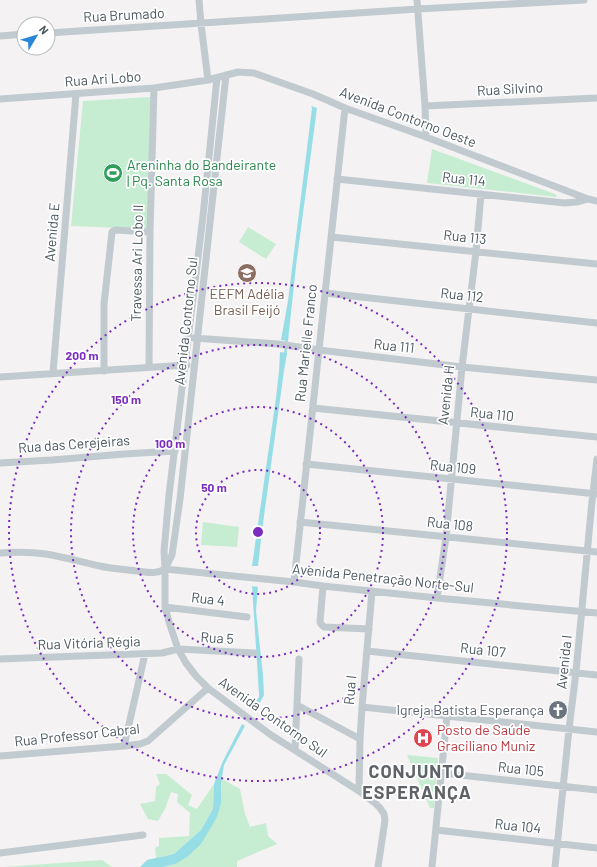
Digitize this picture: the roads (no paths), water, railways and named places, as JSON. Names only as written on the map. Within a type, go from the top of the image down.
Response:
[{"type":"street","points":[[199,0],[208,80]]},
{"type":"street","points":[[417,0],[426,137]]},
{"type":"street","name":"Rua Brumado","points":[[56,33],[418,9],[584,0]]},
{"type":"street","points":[[0,36],[16,35]]},
{"type":"street","name":"Avenida Contorno Oeste","points":[[208,80],[238,72],[254,73],[588,199],[597,201]]},
{"type":"street","name":"Avenida Contorno Sul","points":[[166,569],[172,555],[180,499],[226,75]]},
{"type":"street","name":"Avenida Contorno Sul","points":[[217,78],[203,216],[169,495],[164,551],[166,569],[165,607],[178,649],[186,663],[208,688],[271,735],[359,791],[380,808],[384,814],[384,820],[378,867]]},
{"type":"street","name":"Rua Ari Lobo","points":[[0,99],[154,88],[208,80]]},
{"type":"street","name":"Travessa Ari Lobo II","points":[[149,367],[150,232],[154,88]]},
{"type":"street","name":"Avenida E","points":[[53,373],[76,94]]},
{"type":"street","name":"Rua Silvino","points":[[425,106],[597,98]]},
{"type":"street","name":"Rua Marielle Franco","points":[[294,582],[345,108]]},
{"type":"street","name":"Rua 114","points":[[337,178],[565,203],[588,199]]},
{"type":"street","name":"Avenida H","points":[[437,598],[446,537],[456,423],[476,251],[481,194]]},
{"type":"street","points":[[104,371],[104,304],[112,232],[115,230],[150,232]]},
{"type":"street","name":"Rua 113","points":[[331,237],[597,264]]},
{"type":"street","name":"Rua 112","points":[[325,293],[597,323]]},
{"type":"street","name":"Rua 111","points":[[188,337],[278,344],[462,367],[597,380]]},
{"type":"street","points":[[0,377],[184,365],[194,366]]},
{"type":"street","name":"Rua 110","points":[[312,408],[597,437]]},
{"type":"street","name":"Rua das Cerejeiras","points":[[0,463],[175,451]]},
{"type":"street","name":"Avenida I","points":[[555,867],[595,494],[597,459]]},
{"type":"street","name":"Rua 109","points":[[306,464],[595,494]]},
{"type":"street","name":"Rua 108","points":[[300,522],[597,552]]},
{"type":"street","name":"Avenida Penetração Norte-Sul","points":[[0,553],[29,552],[63,557],[115,569],[143,572],[159,573],[166,569],[437,598],[597,613]]},
{"type":"street","points":[[323,586],[320,622],[322,626],[369,629]]},
{"type":"street","name":"Rua I","points":[[359,791],[362,707],[372,591]]},
{"type":"street","name":"Rua 4","points":[[165,607],[248,617]]},
{"type":"street","name":"Rua 5","points":[[178,649],[254,652]]},
{"type":"street","name":"Rua Vitória Régia","points":[[0,659],[145,654],[162,653],[178,649]]},
{"type":"street","name":"Rua 107","points":[[367,651],[597,675]]},
{"type":"street","points":[[124,746],[145,654]]},
{"type":"street","points":[[295,750],[299,659]]},
{"type":"street","name":"Rua Professor Cabral","points":[[0,756],[140,744],[148,741],[208,688]]},
{"type":"street","points":[[297,705],[360,739]]},
{"type":"street","points":[[362,707],[597,732]]},
{"type":"street","points":[[432,867],[447,716]]},
{"type":"street","name":"Rua 105","points":[[442,773],[597,790]]},
{"type":"street","name":"Rua 104","points":[[436,830],[597,848]]},
{"type":"street","points":[[0,852],[143,835]]},
{"type":"water","points":[[311,106],[317,108],[296,266],[288,341],[281,340],[288,301],[312,108]]},
{"type":"water","points":[[280,352],[287,353],[258,566],[252,566],[276,398]]},
{"type":"water","points":[[252,586],[258,587],[256,611],[264,695],[257,708],[253,705],[259,697],[259,694]]},
{"type":"water","points":[[242,724],[245,726],[224,765],[221,784],[221,803],[217,817],[201,844],[187,857],[175,864],[163,867],[140,867],[147,860],[174,854],[201,830],[213,809],[214,784],[223,761]]},
{"type":"waterway","points":[[285,356],[287,337]]},
{"type":"place","name":"Areninha do Bandeirante | Pq. Santa Rosa","points":[[113,173]]},
{"type":"place","name":"EEFM Adélia Brasil Feijó","points":[[247,273]]},
{"type":"place","name":"Igreja Batista Esperança","points":[[558,710]]},
{"type":"place","name":"Posto de Saúde Graciliano Muniz","points":[[423,738]]},
{"type":"district","name":"CONJUNTO ESPERANÇA","points":[[417,782]]}]
